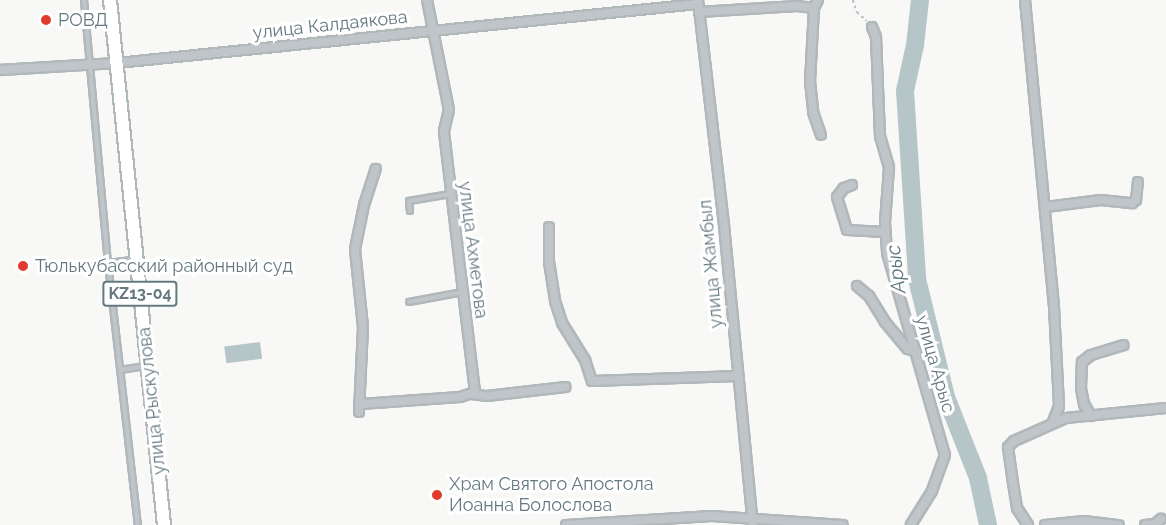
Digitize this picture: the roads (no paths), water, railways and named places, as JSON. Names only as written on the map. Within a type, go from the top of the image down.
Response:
[{"type":"main road","name":"KZ13-04","points":[[110,0],[117,63]]},
{"type":"main road","name":"улица Рыскулова","points":[[117,63],[164,525]]},
{"type":"street","name":"улица Ахметова","points":[[427,0],[449,110],[444,131],[476,392],[472,394]]},
{"type":"street","points":[[818,0],[814,8],[811,94],[813,112],[821,135]]},
{"type":"street","points":[[1025,0],[1046,207],[1059,406],[1053,422]]},
{"type":"street","name":"улица Калдаякова","points":[[0,70],[117,63],[698,5],[766,4],[814,8]]},
{"type":"street","name":"улица Жамбыл","points":[[698,5],[752,522]]},
{"type":"street","name":"улица Арыс","points":[[872,27],[876,37],[880,136],[889,168],[885,232],[887,253],[945,455],[932,490],[911,525]]},
{"type":"street","points":[[376,170],[364,205],[355,249],[363,327],[360,408],[472,394],[487,396],[564,387]]},
{"type":"street","points":[[1046,207],[1101,200],[1132,203],[1136,200],[1138,182]]},
{"type":"street","points":[[852,185],[844,188],[837,197],[847,230],[885,232]]},
{"type":"street","points":[[549,227],[549,262],[555,301],[562,324],[585,360],[592,381],[738,375]]},
{"type":"street","points":[[857,286],[869,296],[880,315],[908,349],[917,352]]},
{"type":"street","points":[[1091,416],[1084,404],[1081,388],[1082,362],[1091,356],[1124,345]]},
{"type":"street","points":[[1059,406],[1069,418]]},
{"type":"street","points":[[1028,525],[1017,508],[1008,447],[1014,441],[1053,422],[1069,418],[1166,408]]},
{"type":"street","points":[[566,525],[712,516],[752,522],[843,525]]},
{"type":"street","points":[[1145,525],[1155,524],[1161,519]]},
{"type":"street","points":[[1045,525],[1084,521],[1119,525]]},
{"type":"lane","points":[[84,0],[92,64],[108,263],[138,525]]},
{"type":"lane","points":[[410,211],[409,201],[451,194]]},
{"type":"lane","points":[[108,263],[137,259]]},
{"type":"lane","points":[[409,302],[464,292]]},
{"type":"lane","points":[[120,370],[148,366]]},
{"type":"waterway","name":"Арыс","points":[[920,0],[915,45],[905,91],[917,279],[946,397],[978,478],[988,525]]},
{"type":"place","name":"РОВД","points":[[46,20]]},
{"type":"place","name":"Тюлькубасский районный суд","points":[[23,266]]},
{"type":"place","name":"Храм Святого Апостола Иоанна Болослова","points":[[437,495]]}]
